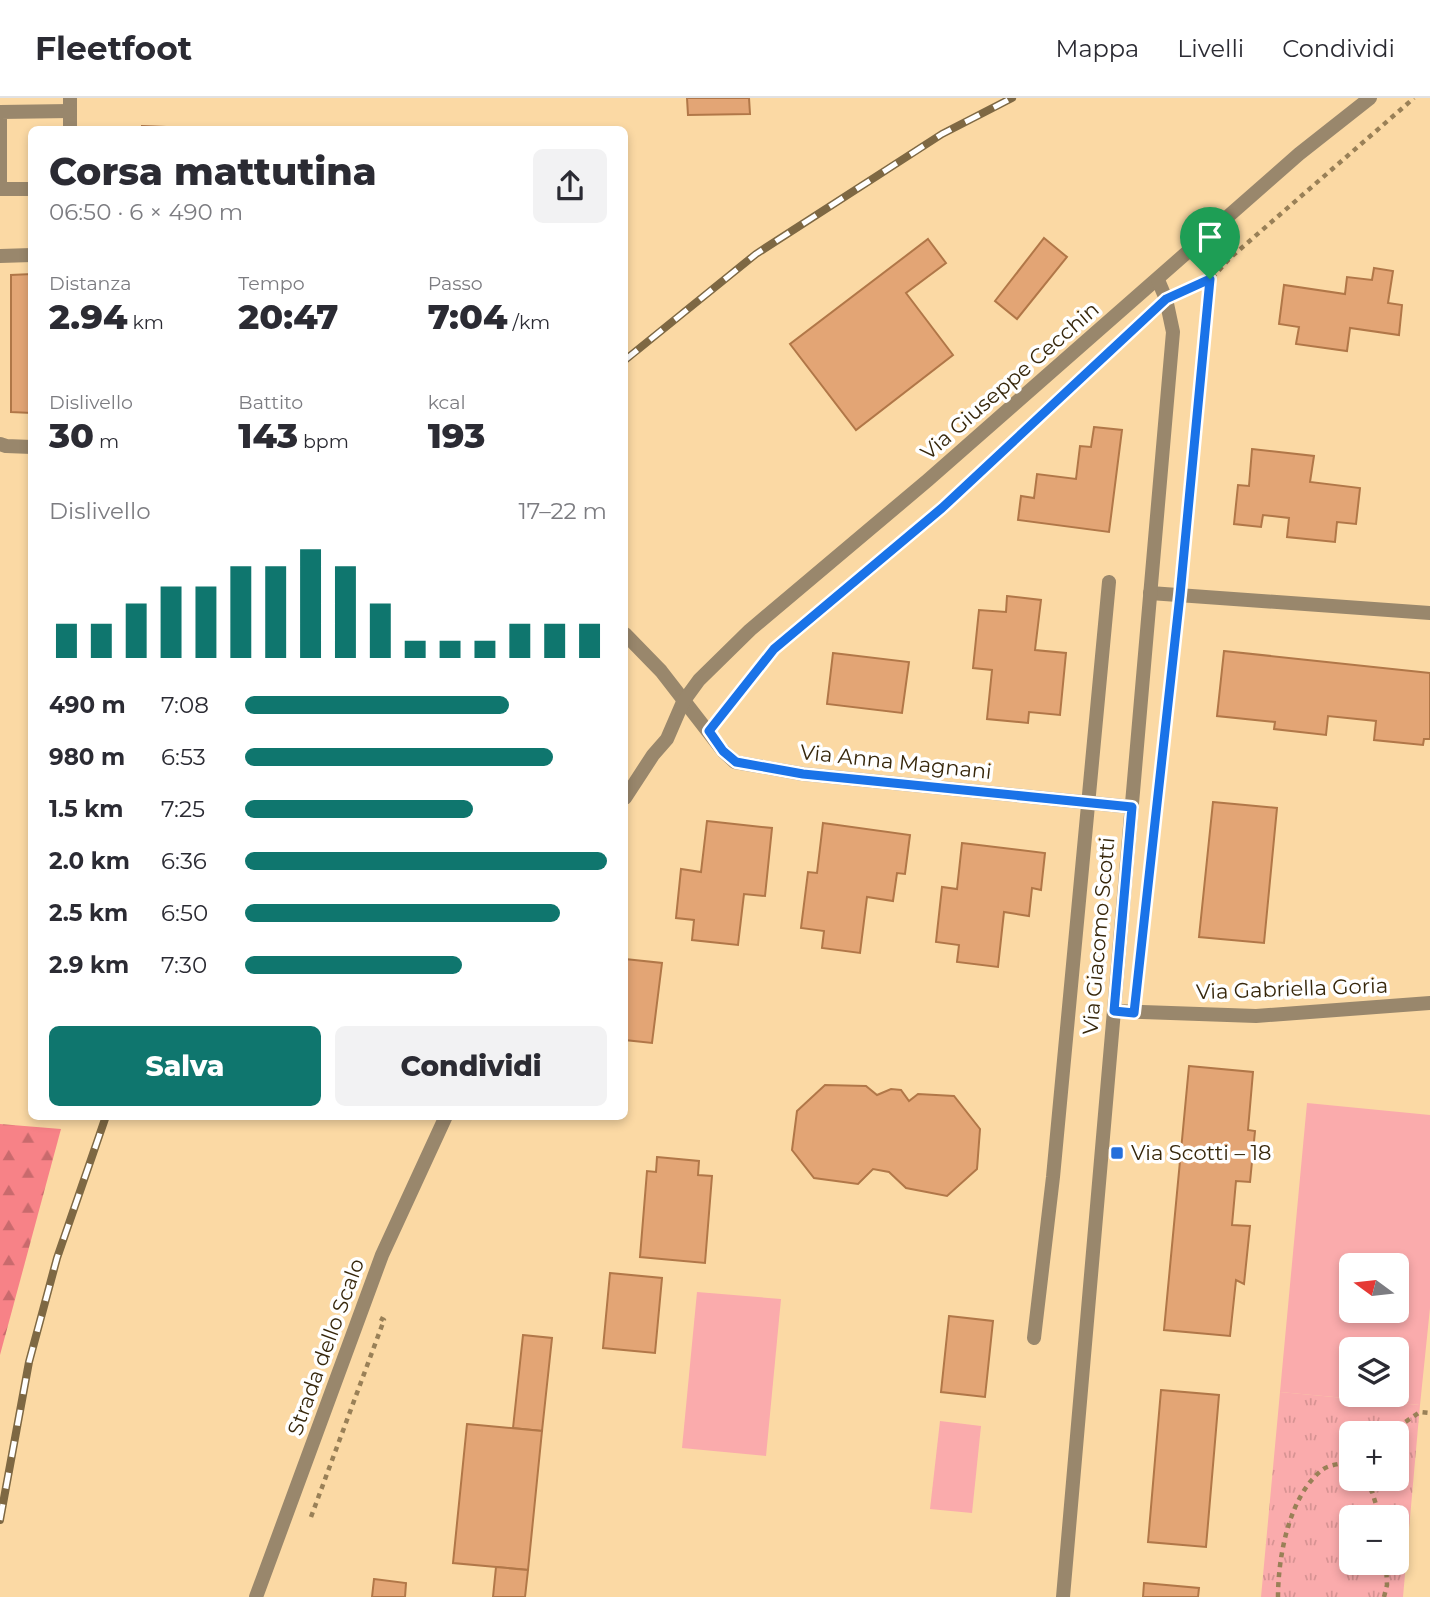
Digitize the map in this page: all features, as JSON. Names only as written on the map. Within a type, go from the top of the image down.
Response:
[{"type":"street","name":"Via Giuseppe Cecchin","points":[[683,702],[699,680],[750,630],[1158,280],[1299,154],[1370,98]]},
{"type":"street","points":[[28,189],[0,189],[0,111],[70,104],[70,126]]},
{"type":"street","points":[[0,256],[28,256]]},
{"type":"street","name":"Via Giacomo Scotti","points":[[1063,1597],[1173,332],[1166,299],[1158,280]]},
{"type":"street","points":[[0,444],[28,446]]},
{"type":"street","points":[[1034,1338],[1053,1177],[1109,582]]},
{"type":"street","points":[[1150,593],[1430,613]]},
{"type":"street","name":"Via Anna Magnani","points":[[628,637],[661,671],[723,751],[736,762],[790,772],[1132,807]]},
{"type":"street","points":[[628,793],[653,755],[667,740],[683,702]]},
{"type":"street","name":"Via Gabriella Goria","points":[[1114,1011],[1256,1016],[1430,1003]]},
{"type":"street","name":"Strada dello Scalo","points":[[256,1597],[382,1255],[444,1120]]},
{"type":"path","points":[[1166,299],[1210,279],[1230,257],[1414,98]]},
{"type":"path","points":[[1150,864],[1180,595],[1210,279]]},
{"type":"path","points":[[709,731],[774,649],[942,508],[1115,347]]},
{"type":"path","points":[[1407,1421],[1420,1412],[1430,1413]]},
{"type":"path","points":[[1278,1597],[1283,1543],[1298,1498],[1323,1468],[1339,1464]]},
{"type":"path","points":[[1384,1597],[1387,1575]]},
{"type":"green space","points":[[1307,1103],[1430,1115],[1430,1308],[1420,1405],[1409,1404],[1409,1337],[1339,1337],[1339,1397],[1280,1392]]},
{"type":"green space","points":[[0,1124],[61,1129],[0,1355]]},
{"type":"green space","points":[[697,1292],[781,1299],[766,1456],[682,1448]]},
{"type":"green space","points":[[1280,1392],[1339,1397],[1339,1407],[1420,1405],[1409,1529],[1409,1505],[1339,1505],[1339,1575],[1405,1575],[1403,1597],[1261,1597]]},
{"type":"green space","points":[[940,1421],[981,1426],[972,1513],[930,1509]]},
{"type":"building","points":[[687,98],[749,98],[750,114],[688,115]]},
{"type":"building","points":[[1044,238],[1067,257],[1017,319],[995,301]]},
{"type":"building","points":[[928,239],[946,263],[906,293],[953,355],[856,430],[790,344]]},
{"type":"building","points":[[1374,268],[1393,271],[1388,303],[1402,305],[1399,335],[1350,328],[1347,351],[1296,344],[1299,327],[1279,324],[1284,285],[1345,294],[1347,277],[1372,280]]},
{"type":"building","points":[[28,274],[28,413],[11,412],[11,275]]},
{"type":"building","points":[[1094,427],[1122,430],[1109,532],[1018,520],[1021,496],[1034,498],[1037,474],[1076,479],[1080,446],[1091,447]]},
{"type":"building","points":[[1252,449],[1314,456],[1310,482],[1360,488],[1356,524],[1337,522],[1335,542],[1287,537],[1289,518],[1263,515],[1261,527],[1234,524],[1238,485],[1249,486]]},
{"type":"building","points":[[1007,596],[1041,600],[1035,650],[1066,653],[1060,715],[1029,712],[1028,723],[987,719],[992,670],[973,668],[979,610],[1006,612]]},
{"type":"building","points":[[1224,651],[1430,673],[1430,739],[1424,739],[1423,745],[1374,740],[1376,721],[1328,716],[1326,735],[1274,729],[1275,722],[1217,716]]},
{"type":"building","points":[[833,653],[909,662],[902,713],[827,704]]},
{"type":"building","points":[[1213,802],[1277,808],[1264,943],[1199,937]]},
{"type":"building","points":[[707,821],[772,828],[765,896],[744,894],[738,945],[692,940],[694,920],[676,918],[681,869],[701,872]]},
{"type":"building","points":[[823,823],[910,835],[905,874],[897,873],[893,901],[867,897],[860,953],[822,948],[824,931],[801,928],[808,872],[817,873]]},
{"type":"building","points":[[962,843],[1045,853],[1041,890],[1032,888],[1029,916],[1004,912],[998,967],[957,962],[959,945],[936,942],[942,887],[957,889]]},
{"type":"building","points":[[628,959],[662,963],[652,1043],[628,1040]]},
{"type":"building","points":[[1189,1066],[1253,1072],[1248,1130],[1255,1131],[1250,1182],[1236,1181],[1232,1225],[1250,1226],[1244,1284],[1236,1280],[1230,1336],[1164,1330]]},
{"type":"building","points":[[825,1085],[866,1086],[877,1095],[891,1089],[901,1090],[909,1101],[918,1094],[954,1096],[980,1129],[977,1169],[947,1196],[906,1188],[889,1172],[873,1169],[858,1184],[814,1178],[792,1150],[797,1111]]},
{"type":"building","points":[[657,1157],[699,1161],[698,1175],[712,1176],[705,1263],[640,1257],[647,1171],[656,1172]]},
{"type":"building","points":[[610,1273],[662,1278],[655,1353],[603,1348]]},
{"type":"building","points":[[949,1316],[993,1321],[985,1397],[941,1392]]},
{"type":"building","points":[[523,1335],[552,1338],[542,1431],[513,1428]]},
{"type":"building","points":[[1161,1390],[1219,1395],[1206,1547],[1148,1542]]},
{"type":"building","points":[[467,1424],[542,1431],[528,1570],[453,1563]]},
{"type":"building","points":[[496,1567],[528,1570],[525,1597],[493,1597]]},
{"type":"building","points":[[374,1579],[406,1583],[405,1597],[372,1597]]},
{"type":"building","points":[[1144,1583],[1199,1588],[1198,1597],[1143,1597]]},
{"type":"railway","points":[[628,358],[756,254],[942,134],[1012,98]]},
{"type":"railway","points":[[0,1520],[29,1362],[57,1258],[105,1120]]},
{"type":"place","name":"Via Scotti – 18","points":[[1117,1153]]},
{"type":"route","points":[[1210,279],[1180,595],[1134,1013],[1114,1011],[1132,807],[803,774],[736,762],[723,751],[709,731],[774,649],[942,508],[1166,299],[1210,279]]}]
